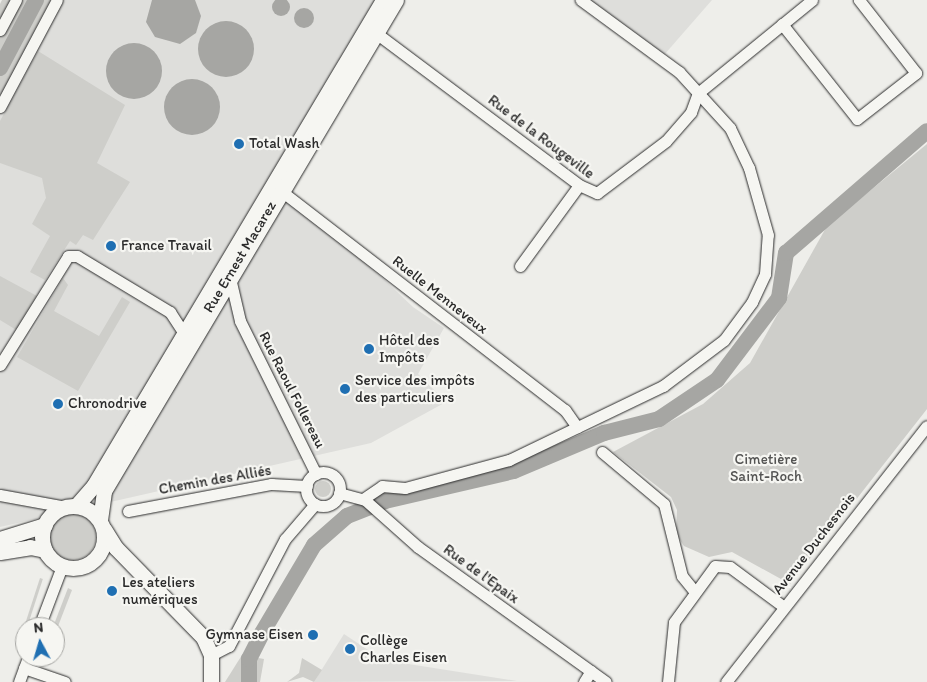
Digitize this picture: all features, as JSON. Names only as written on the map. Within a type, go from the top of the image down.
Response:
[{"type":"main road","name":"Rue Ernest Macarez","points":[[71,507],[94,485],[183,332],[383,0]]},
{"type":"main road","name":"Rue Ernest Macarez","points":[[101,524],[104,491],[230,274],[396,0]]},
{"type":"main road","points":[[0,539],[45,525],[71,507],[101,524],[121,553],[196,628],[210,655],[211,682]]},
{"type":"main road","points":[[99,555],[101,524]]},
{"type":"main road","points":[[45,525],[45,550]]},
{"type":"main road","points":[[0,552],[30,547],[45,550],[62,566],[81,567],[99,555],[121,553]]},
{"type":"street","points":[[0,30],[16,0]]},
{"type":"street","points":[[0,107],[57,0]]},
{"type":"street","points":[[365,500],[382,486],[405,488],[509,460],[663,386],[698,362],[729,333],[765,274],[769,241],[746,162],[726,122],[679,72],[581,0]]},
{"type":"street","points":[[698,93],[812,0]]},
{"type":"street","points":[[782,24],[857,119],[916,73],[860,0]]},
{"type":"street","name":"Rue de la Rougeville","points":[[376,33],[579,185],[594,193],[606,188],[673,135],[690,112],[698,93]]},
{"type":"street","points":[[520,266],[579,185]]},
{"type":"street","name":"Ruelle Menneveux","points":[[280,190],[565,410],[577,427]]},
{"type":"street","points":[[0,365],[68,256],[77,256],[170,312],[183,332]]},
{"type":"street","name":"Rue Raoul Follereau","points":[[230,274],[240,321],[316,474]]},
{"type":"street","name":"Rue Raoul Follereau","points":[[209,310],[227,308],[240,321]]},
{"type":"street","name":"Avenue Duchesnois","points":[[726,682],[927,426]]},
{"type":"street","points":[[602,452],[664,504],[682,576],[694,591]]},
{"type":"street","points":[[210,655],[229,646],[285,538],[315,504],[331,504],[339,493],[334,476],[316,474],[307,486],[315,504]]},
{"type":"street","name":"Chemin des Alliés","points":[[128,510],[271,484],[307,486]]},
{"type":"street","name":"Rue de l'Epaix","points":[[339,493],[365,500],[418,547],[606,682]]},
{"type":"street","points":[[0,495],[71,507]]},
{"type":"street","points":[[668,682],[673,626],[694,591],[713,568],[724,565],[784,607]]},
{"type":"street","points":[[44,617],[62,566]]},
{"type":"street","points":[[19,682],[25,667]]},
{"type":"street","points":[[34,667],[65,682]]},
{"type":"street","points":[[584,682],[591,671]]},
{"type":"shaded area","points":[[281,-2],[287,1],[290,7],[287,13],[281,16],[275,13],[272,7],[275,1]]},
{"type":"shaded area","points":[[51,0],[402,0],[326,125],[291,191],[413,307],[444,328],[418,374],[446,402],[371,443],[0,527],[0,98]]},
{"type":"shaded area","points":[[152,0],[195,0],[201,16],[196,33],[180,44],[155,37],[146,22]]},
{"type":"shaded area","points":[[583,0],[712,0],[664,55]]},
{"type":"shaded area","points":[[304,8],[311,11],[314,18],[311,25],[304,28],[297,25],[294,18],[297,11]]},
{"type":"shaded area","points":[[226,21],[241,26],[249,34],[254,49],[249,64],[241,72],[226,77],[211,72],[203,64],[198,49],[203,34],[211,26]]},
{"type":"shaded area","points":[[134,43],[149,48],[157,56],[162,71],[157,86],[149,94],[134,99],[119,94],[111,86],[106,71],[111,56],[119,48]]},
{"type":"shaded area","points":[[192,79],[207,84],[215,92],[220,107],[215,122],[207,130],[192,135],[177,130],[169,122],[164,107],[169,92],[177,84]]},
{"type":"shaded area","name":"Collège Charles Eisen","points":[[344,634],[383,660],[517,681],[314,682]]},
{"type":"green space","points":[[2,0],[51,0],[0,98],[0,4]]},
{"type":"green space","points":[[38,51],[125,105],[97,163],[130,182],[93,240],[83,235],[76,245],[70,241],[45,280],[30,272],[50,236],[32,224],[46,198],[42,178],[0,163],[0,121]]},
{"type":"green space","name":"Cimetière Saint-Roch","points":[[927,144],[927,409],[790,584],[732,552],[709,557],[684,546],[676,534],[677,510],[671,497],[613,452],[703,404],[750,363],[827,226]]},
{"type":"green space","points":[[0,276],[37,296],[18,331],[0,320]]},
{"type":"green space","points":[[63,278],[68,285],[54,311],[99,336],[122,297],[130,302],[78,391],[17,357]]},
{"type":"green space","points":[[320,481],[326,481],[331,486],[329,495],[320,497],[315,492],[315,486]]},
{"type":"green space","points":[[73,514],[86,518],[92,524],[96,537],[92,550],[86,556],[73,560],[60,556],[54,550],[50,537],[54,524],[60,518]]},
{"type":"green space","points":[[40,578],[43,579],[30,617],[27,617]]},
{"type":"green space","points":[[68,588],[72,590],[62,617],[57,617]]},
{"type":"green space","points":[[242,655],[264,659],[260,682],[225,682]]},
{"type":"green space","points":[[302,658],[322,670],[314,682],[303,677],[287,682],[299,673]]},
{"type":"waterway","points":[[0,68],[36,0]]},
{"type":"waterway","points":[[249,682],[249,659],[262,633],[314,545],[347,516],[385,501],[514,471],[604,433],[659,419],[717,380],[779,298],[786,253],[927,131]]},
{"type":"place","name":"Total Wash","points":[[239,144]]},
{"type":"place","name":"France Travail","points":[[111,246]]},
{"type":"place","name":"Hôtel des Impôts","points":[[369,349]]},
{"type":"place","name":"Service des impôts des particuliers","points":[[345,389]]},
{"type":"place","name":"Chronodrive","points":[[58,404]]},
{"type":"place","name":"Les ateliers numériques","points":[[112,591]]},
{"type":"place","name":"Gymnase Eisen","points":[[313,635]]},
{"type":"place","name":"Collège Charles Eisen","points":[[350,649]]}]
